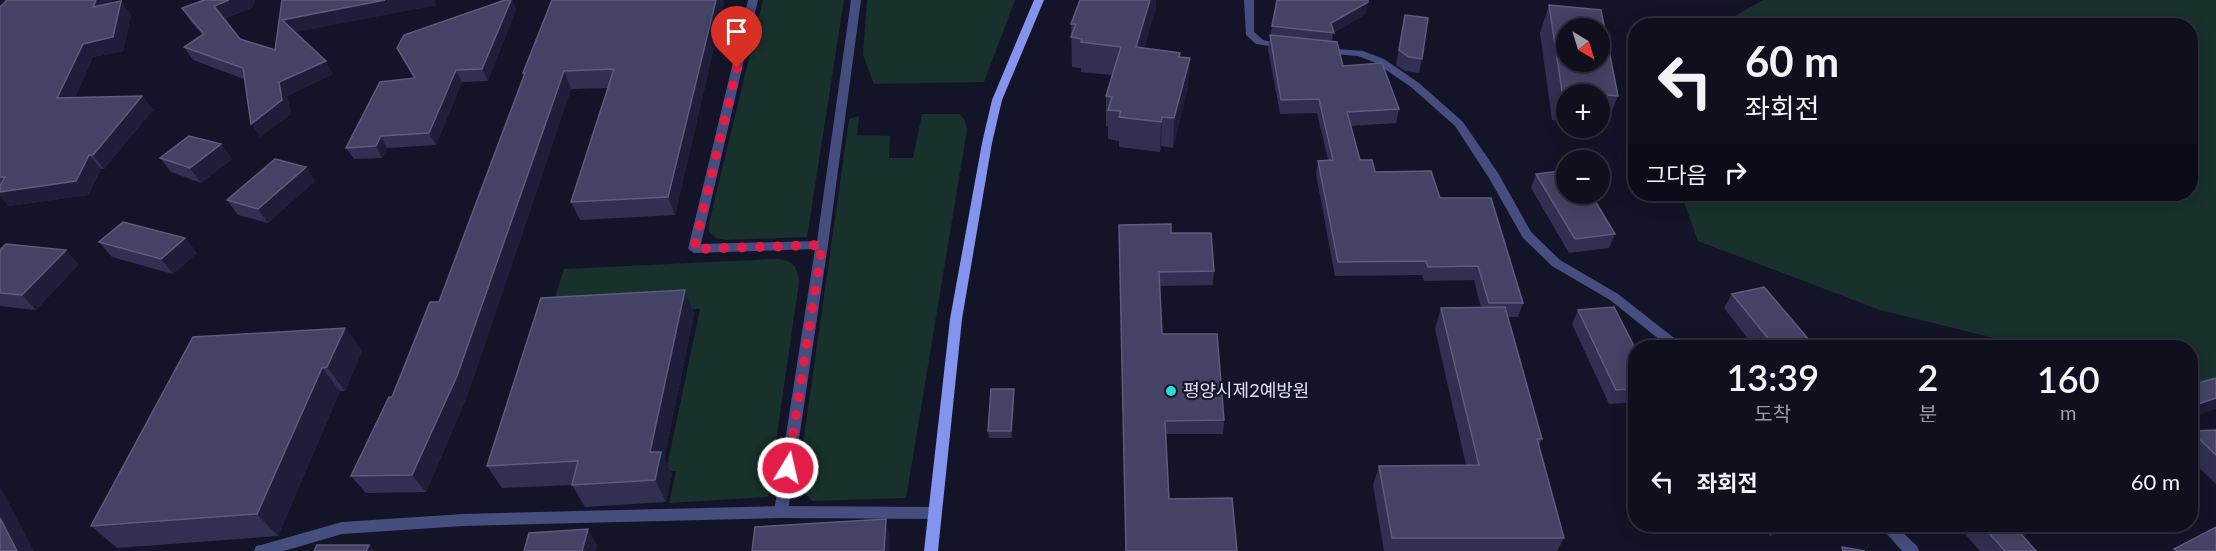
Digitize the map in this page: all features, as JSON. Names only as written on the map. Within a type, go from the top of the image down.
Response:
[{"type":"main road","points":[[931,551],[956,319],[987,143],[997,100],[1039,0]]},
{"type":"street","points":[[753,0],[694,249],[822,245]]},
{"type":"street","points":[[781,513],[856,0]]},
{"type":"street","points":[[1249,0],[1249,33],[1260,42],[1296,48]]},
{"type":"street","points":[[1317,50],[1359,53],[1380,61],[1415,85],[1459,124],[1494,176],[1527,235],[1556,263],[1614,297],[1669,340]]},
{"type":"street","points":[[261,551],[342,528],[464,519],[781,513],[934,513]]},
{"type":"street","points":[[1893,532],[1912,551]]},
{"type":"green space","points":[[763,0],[844,0],[807,237],[727,240],[716,238],[709,232],[709,223]]},
{"type":"green space","points":[[867,0],[1015,0],[984,82],[874,84],[863,55]]},
{"type":"green space","points":[[1763,0],[2216,0],[2216,385],[2198,382],[2198,340],[2002,340],[1880,310],[1698,241],[1684,201],[2198,201],[2198,18],[1734,18]]},
{"type":"green space","points":[[922,114],[960,114],[967,130],[906,498],[812,501],[802,489],[799,472],[849,119],[859,116],[857,135],[890,136],[889,158],[913,158]]},
{"type":"green space","points":[[772,259],[792,263],[797,270],[799,282],[768,497],[669,503],[676,471],[666,471],[700,309],[549,316],[564,269]]},
{"type":"building","points":[[7,0],[96,0],[93,7],[121,1],[113,37],[83,44],[57,98],[142,96],[93,155],[89,155],[76,181],[0,192],[0,186],[5,177],[0,177],[0,7]]},
{"type":"building","points":[[204,0],[229,0],[214,6],[240,39],[275,50],[282,0],[385,0],[282,20],[326,61],[279,82],[282,100],[251,124],[243,68],[184,47],[204,34],[182,8]]},
{"type":"building","points":[[505,0],[511,0],[482,69],[456,70],[429,133],[381,136],[376,146],[346,148],[380,82],[415,78],[397,48],[404,35]]},
{"type":"building","points":[[552,0],[716,0],[668,197],[571,202],[614,69],[564,71],[457,376],[412,475],[351,476],[389,397],[392,397],[430,302],[439,302]]},
{"type":"building","points":[[1080,0],[1150,0],[1136,47],[1180,53],[1179,57],[1190,58],[1174,118],[1162,117],[1161,122],[1119,117],[1121,111],[1108,110],[1112,97],[1106,96],[1121,47],[1081,42],[1082,39],[1071,37],[1076,24],[1071,24]]},
{"type":"building","points":[[1277,0],[1368,0],[1368,2],[1331,23],[1334,33],[1272,26]]},
{"type":"building","points":[[1549,5],[1601,10],[1603,18],[1556,18],[1556,51]]},
{"type":"building","points":[[1405,15],[1428,18],[1422,59],[1409,57],[1399,50]]},
{"type":"building","points":[[1270,35],[1337,42],[1343,66],[1382,63],[1399,109],[1347,112],[1360,160],[1372,160],[1375,172],[1431,171],[1440,198],[1491,198],[1523,303],[1489,303],[1478,266],[1428,267],[1426,261],[1338,262],[1318,161],[1333,160],[1319,99],[1281,100]]},
{"type":"building","points":[[1610,56],[1618,96],[1610,95],[1610,84],[1561,84],[1559,72],[1610,72]]},
{"type":"building","points":[[189,136],[221,144],[190,168],[160,158]]},
{"type":"building","points":[[275,159],[306,167],[258,209],[227,200]]},
{"type":"building","points":[[1556,171],[1556,204],[1597,204],[1615,234],[1575,239],[1536,174]]},
{"type":"building","points":[[123,222],[185,238],[161,259],[99,242]]},
{"type":"building","name":"평양시제2예방원","points":[[1171,224],[1171,233],[1211,233],[1214,271],[1159,272],[1162,334],[1217,334],[1224,420],[1165,421],[1169,499],[1232,498],[1237,551],[1126,551],[1119,225]]},
{"type":"building","points":[[6,244],[66,250],[22,295],[0,293],[0,250]]},
{"type":"building","points":[[1764,287],[1809,340],[1769,340],[1732,294]]},
{"type":"building","points":[[685,290],[650,452],[661,452],[655,480],[572,485],[578,461],[487,466],[541,298]]},
{"type":"building","points":[[1505,307],[1542,439],[1537,439],[1564,538],[1392,538],[1379,466],[1479,465],[1441,308]]},
{"type":"building","points":[[1614,307],[1631,340],[1628,340],[1628,389],[1616,390],[1578,310]]},
{"type":"building","points":[[345,328],[327,367],[322,368],[257,514],[91,526],[193,337]]},
{"type":"building","points":[[2216,378],[2216,398],[2198,404],[2198,383]]},
{"type":"building","points":[[991,389],[1014,389],[1011,431],[988,431]]},
{"type":"building","points":[[2216,430],[2216,455],[2198,438],[2198,431]]},
{"type":"building","points":[[0,518],[17,551],[0,551]]},
{"type":"building","points":[[886,519],[884,551],[752,551],[755,527]]},
{"type":"building","points":[[2216,527],[2216,551],[2177,551],[2174,549]]},
{"type":"building","points":[[588,529],[582,551],[524,551],[529,533]]},
{"type":"building","points":[[1988,532],[2028,532],[2021,534],[2036,551],[2005,551]]},
{"type":"building","points":[[317,545],[369,545],[366,551],[314,551]]},
{"type":"building","points":[[1842,547],[1865,551],[1843,551]]},
{"type":"place","name":"평양시제2예방원","points":[[1171,391]]},
{"type":"route","points":[[737,68],[694,249],[822,245],[788,468]]}]
